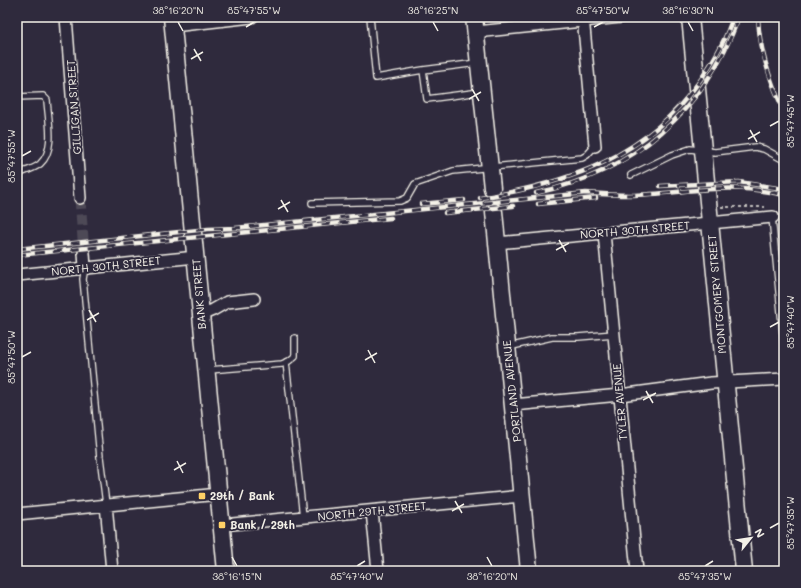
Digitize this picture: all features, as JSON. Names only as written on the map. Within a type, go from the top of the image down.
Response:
[{"type":"street","name":"GILLIGAN STREET","points":[[66,17],[80,198]]},
{"type":"street","points":[[172,21],[252,17]]},
{"type":"street","points":[[492,188],[475,24],[621,17]]},
{"type":"street","name":"MONTGOMERY STREET","points":[[690,17],[744,571]]},
{"type":"street","points":[[584,19],[595,146]]},
{"type":"street","name":"BANK STREET","points":[[172,21],[226,571]]},
{"type":"street","name":"PORTLAND AVENUE","points":[[494,212],[529,571]]},
{"type":"street","name":"NORTH 30TH STREET","points":[[497,243],[710,223],[772,213]]},
{"type":"street","name":"TYLER AVENUE","points":[[604,233],[637,571]]},
{"type":"street","points":[[84,253],[85,268]]},
{"type":"street","name":"NORTH 30TH STREET","points":[[17,275],[196,257]]},
{"type":"street","points":[[201,314],[213,310],[227,302],[254,299]]},
{"type":"street","points":[[513,405],[620,395],[725,382],[784,379]]},
{"type":"street","points":[[17,514],[219,494]]},
{"type":"street","name":"NORTH 29TH STREET","points":[[222,525],[522,496]]},
{"type":"street","points":[[106,504],[112,571]]},
{"type":"street","points":[[372,511],[378,571]]},
{"type":"lane","points":[[370,17],[376,78],[423,70],[480,63]]},
{"type":"lane","points":[[423,70],[426,100],[483,92]]},
{"type":"lane","points":[[17,97],[43,96],[47,100],[49,149],[41,163],[32,169],[17,174]]},
{"type":"lane","points":[[312,203],[400,202],[407,198],[410,190],[415,184],[453,170],[582,158],[593,150],[595,146]]},
{"type":"lane","points":[[631,175],[672,155],[690,149],[714,152],[755,148],[764,149],[784,160]]},
{"type":"lane","points":[[772,213],[784,345]]},
{"type":"lane","points":[[85,268],[83,279],[100,464],[106,504]]},
{"type":"lane","points":[[508,347],[552,337],[578,337],[614,334]]},
{"type":"lane","points":[[206,370],[286,362],[295,356],[294,338]]},
{"type":"lane","points":[[286,362],[303,517]]},
{"type":"path","points":[[720,201],[721,208],[772,213]]},
{"type":"tunnel","points":[[492,188],[494,212]]},
{"type":"tunnel","points":[[80,198],[84,253]]},
{"type":"railway","points":[[480,198],[545,184],[575,174],[604,162],[631,147],[656,128],[680,106],[701,79],[719,49],[733,17]]},
{"type":"railway","points":[[536,193],[572,183],[605,170],[635,153],[662,132],[685,108],[706,81],[724,51],[739,17]]},
{"type":"railway","points":[[758,17],[766,65],[784,111]]},
{"type":"railway","points":[[660,186],[739,182],[784,189]]},
{"type":"railway","points":[[17,249],[586,193],[629,195],[706,189],[744,189],[784,195]]},
{"type":"railway","points":[[538,204],[596,198]]},
{"type":"railway","points":[[421,204],[464,200]]},
{"type":"railway","points":[[445,213],[513,206]]},
{"type":"railway","points":[[17,255],[391,218]]},
{"type":"place","name":"29th / Bank","points":[[202,496]]},
{"type":"place","name":"Bank / 29th","points":[[222,525]]}]
